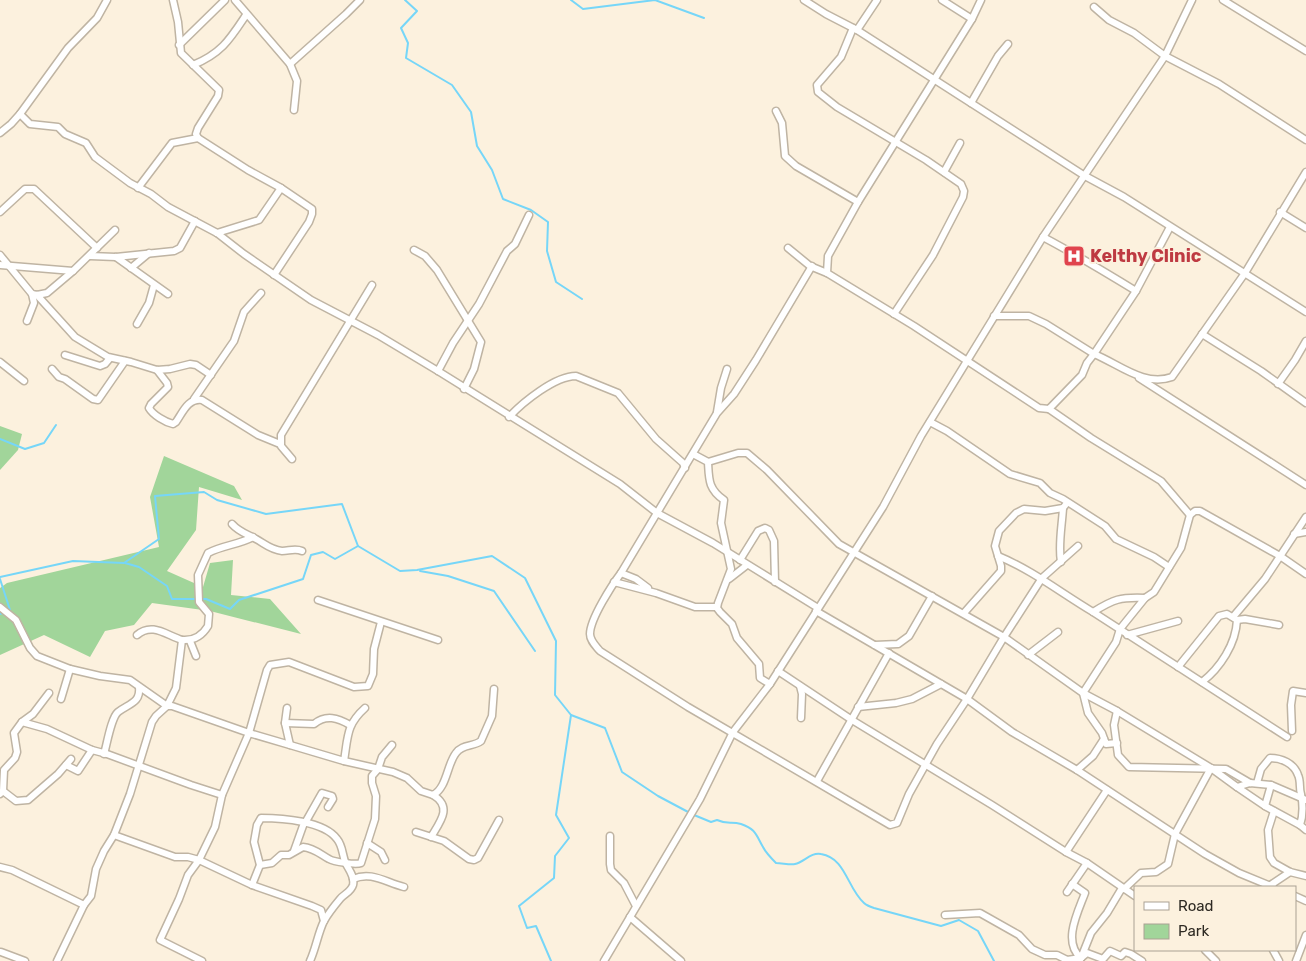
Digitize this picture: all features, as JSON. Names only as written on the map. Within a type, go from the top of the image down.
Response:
[{"type":"street","points":[[0,133],[12,124],[68,48],[96,18],[107,0]]},
{"type":"street","points":[[173,0],[178,22],[179,45],[184,57],[217,86],[219,90],[218,96],[198,128],[196,134],[198,138],[248,170],[282,188],[308,205],[313,211],[300,236],[274,274]]},
{"type":"street","points":[[179,45],[225,0]]},
{"type":"street","points":[[235,0],[290,64],[297,81],[294,110]]},
{"type":"street","points":[[290,64],[360,0]]},
{"type":"street","points":[[804,0],[855,29],[1085,176],[1306,312]]},
{"type":"street","points":[[877,0],[855,29],[841,57],[817,85],[817,90],[837,107],[962,184],[964,191],[963,197],[933,255],[894,314]]},
{"type":"street","points":[[942,0],[972,18]]},
{"type":"street","points":[[827,273],[828,256],[858,202],[935,80],[981,0]]},
{"type":"street","points":[[604,961],[700,799],[732,732],[770,684],[883,507],[930,422],[1043,237],[1165,56],[1192,0]]},
{"type":"street","points":[[1223,0],[1306,51]]},
{"type":"street","points":[[1094,7],[1109,20],[1134,33],[1165,56],[1219,84],[1306,140]]},
{"type":"street","points":[[193,65],[222,48],[246,14]]},
{"type":"street","points":[[971,103],[998,56],[1008,44]]},
{"type":"street","points":[[776,111],[782,123],[785,156],[796,166],[858,202]]},
{"type":"street","points":[[20,114],[30,124],[58,127],[65,134],[86,143],[95,157],[138,188],[151,194],[168,207],[217,233],[311,300],[378,335],[438,371],[509,417],[620,484],[657,513],[747,564],[967,700],[1012,732],[1077,770],[1239,873],[1271,886],[1290,872]]},
{"type":"street","points":[[138,188],[172,143],[198,138]]},
{"type":"street","points":[[944,172],[960,143]]},
{"type":"street","points":[[1134,375],[1162,380],[1172,377],[1245,273],[1280,212],[1306,172]]},
{"type":"street","points":[[217,233],[259,220],[282,188]]},
{"type":"street","points":[[0,212],[25,189],[34,189],[97,248]]},
{"type":"street","points":[[1280,212],[1306,228]]},
{"type":"street","points":[[438,371],[479,304],[507,251],[515,244],[529,216]]},
{"type":"street","points":[[90,256],[116,257],[174,251],[180,248],[195,222]]},
{"type":"street","points":[[1049,409],[1082,375],[1087,363],[1136,290],[1170,227]]},
{"type":"street","points":[[35,294],[47,293],[73,272],[115,230]]},
{"type":"street","points":[[1043,237],[1136,290]]},
{"type":"street","points":[[788,248],[812,266],[827,273],[894,314],[1039,408],[1049,409],[1091,438],[1161,481],[1190,515]]},
{"type":"street","points":[[414,250],[425,256],[438,270],[451,295],[480,337],[481,346],[474,369],[464,389]]},
{"type":"street","points":[[131,268],[150,252]]},
{"type":"street","points":[[0,255],[75,337],[110,358],[157,370],[170,370],[190,364],[196,365],[211,375]]},
{"type":"street","points":[[116,257],[168,294]]},
{"type":"street","points":[[0,265],[73,272]]},
{"type":"street","points":[[812,266],[756,360],[734,394],[717,413],[614,582],[592,626],[590,636],[595,646],[688,706],[892,825],[897,823],[909,794],[937,744],[967,700],[1042,578],[1078,546]]},
{"type":"street","points":[[138,324],[149,304],[154,285]]},
{"type":"street","points":[[280,444],[281,435],[372,285]]},
{"type":"street","points":[[157,370],[168,383],[168,387],[150,404],[149,408],[150,411],[173,424],[190,401],[194,399],[234,341],[244,312],[261,293]]},
{"type":"street","points":[[27,321],[34,303],[35,294]]},
{"type":"street","points":[[994,316],[1029,316],[1046,324],[1094,354],[1134,375],[1306,485]]},
{"type":"street","points":[[1202,334],[1306,403]]},
{"type":"street","points":[[1278,384],[1306,341]]},
{"type":"street","points":[[66,355],[100,366],[105,364],[110,358]]},
{"type":"street","points":[[52,369],[60,378],[65,379],[93,400],[98,400],[109,388],[125,361]]},
{"type":"street","points":[[0,362],[24,381]]},
{"type":"street","points":[[717,413],[721,388],[727,368]]},
{"type":"street","points":[[509,417],[521,404],[546,387],[570,376],[576,376],[618,393],[656,439],[683,463],[685,468]]},
{"type":"street","points":[[194,399],[202,400],[258,435],[280,444],[286,454],[292,459]]},
{"type":"street","points":[[930,422],[947,431],[1010,474],[1040,483],[1065,506],[1105,526],[1116,539],[1154,557],[1169,567]]},
{"type":"street","points":[[693,454],[708,462],[738,453],[747,453],[763,466],[833,539],[1004,637],[1083,693],[1117,711],[1211,768],[1265,806],[1306,830]]},
{"type":"street","points":[[708,462],[710,484],[718,496],[724,500],[721,523],[726,552],[731,567],[717,606],[721,614],[732,624],[737,638],[758,662],[760,678],[770,684]]},
{"type":"street","points":[[964,613],[976,602],[983,589],[1001,571],[995,542],[999,530],[1016,513],[1024,509],[1044,511],[1065,506]]},
{"type":"street","points":[[1061,562],[1059,550],[1065,506]]},
{"type":"street","points":[[1117,743],[1106,744],[1088,713],[1083,693],[1116,642],[1120,629],[1145,598],[1154,592],[1180,548],[1190,515],[1195,510],[1200,511],[1280,556],[1306,574]]},
{"type":"street","points":[[1202,682],[1213,673],[1220,663],[1234,636],[1235,619],[1266,579],[1306,517]]},
{"type":"street","points":[[232,524],[242,533],[253,537],[268,547],[284,551],[298,549],[302,551]]},
{"type":"street","points":[[740,560],[758,531],[765,528],[769,530],[774,541],[775,582]]},
{"type":"street","points":[[1294,534],[1306,532]]},
{"type":"street","points":[[137,635],[143,630],[150,628],[182,640],[190,641],[205,632],[208,626],[209,614],[199,602],[198,575],[208,553],[227,545],[242,543],[253,537]]},
{"type":"street","points":[[998,556],[1042,578],[1127,635],[1287,737]]},
{"type":"street","points":[[727,581],[747,564]]},
{"type":"street","points":[[621,573],[656,593]]},
{"type":"street","points":[[614,582],[656,593],[696,607],[717,606]]},
{"type":"street","points":[[874,644],[898,644],[910,636],[932,596]]},
{"type":"street","points":[[1093,612],[1112,600],[1130,597],[1145,598]]},
{"type":"street","points":[[318,600],[438,640]]},
{"type":"street","points":[[0,607],[19,625],[33,652],[48,661],[70,669],[100,676],[126,679],[167,706],[189,711],[249,733],[393,772],[407,778],[421,791],[433,795],[441,801],[444,810],[442,819],[431,837]]},
{"type":"street","points":[[1178,667],[1219,616],[1227,614],[1235,619],[1279,625]]},
{"type":"street","points":[[1127,635],[1178,621]]},
{"type":"street","points":[[202,961],[160,940],[188,876],[199,860],[215,827],[222,795],[249,733],[267,670],[270,665],[289,662],[354,687],[368,686],[373,674],[374,650],[381,622]]},
{"type":"street","points":[[1028,655],[1058,632]]},
{"type":"street","points":[[57,961],[84,905],[91,896],[100,860],[114,835],[139,766],[152,722],[167,706],[176,688],[182,640]]},
{"type":"street","points":[[190,641],[196,656]]},
{"type":"street","points":[[817,781],[889,653]]},
{"type":"street","points":[[61,699],[70,669]]},
{"type":"street","points":[[778,671],[852,720],[1066,852],[1087,863],[1134,895]]},
{"type":"street","points":[[858,707],[896,704],[912,699],[941,684]]},
{"type":"street","points":[[800,686],[802,694],[801,718]]},
{"type":"street","points":[[104,754],[117,713],[132,705],[139,696],[140,687]]},
{"type":"street","points":[[433,795],[440,789],[455,753],[462,747],[481,741],[492,716],[494,689]]},
{"type":"street","points":[[1292,731],[1291,705],[1293,691],[1306,693]]},
{"type":"street","points":[[49,693],[33,714],[22,722],[14,733],[17,752],[15,758],[4,770],[1,792],[16,801],[28,800],[71,759]]},
{"type":"street","points":[[287,708],[285,722],[290,744]]},
{"type":"street","points":[[344,760],[350,725],[355,717],[365,708]]},
{"type":"street","points":[[1117,711],[1114,725],[1118,755],[1129,766],[1226,769],[1253,783]]},
{"type":"street","points":[[285,722],[314,724],[320,719],[332,718],[339,719],[350,725]]},
{"type":"street","points":[[22,722],[47,729],[92,750],[222,795]]},
{"type":"street","points":[[1077,770],[1093,756],[1104,739]]},
{"type":"street","points":[[260,865],[272,863],[281,855],[289,854],[303,847],[309,848],[329,859],[356,864],[361,863],[374,820],[376,796],[372,776],[392,745]]},
{"type":"street","points":[[66,765],[78,771],[92,750]]},
{"type":"street","points":[[1253,783],[1270,758],[1279,758],[1293,766],[1298,775],[1304,800],[1300,825]]},
{"type":"street","points":[[1081,959],[1091,933],[1123,889],[1141,873],[1156,872],[1168,864],[1175,834],[1211,768]]},
{"type":"street","points":[[1237,787],[1253,783],[1271,785],[1304,800]]},
{"type":"street","points":[[1265,806],[1271,785]]},
{"type":"street","points":[[1066,852],[1107,790]]},
{"type":"street","points":[[294,851],[305,823],[322,793],[332,796],[333,799],[328,807]]},
{"type":"street","points":[[1274,811],[1268,830],[1270,857],[1274,863],[1290,872],[1306,876]]},
{"type":"street","points":[[252,885],[260,865],[254,842],[257,825],[261,818],[305,823],[333,833],[342,846],[345,862],[351,871],[353,884],[324,921],[310,961]]},
{"type":"street","points":[[416,832],[444,841],[469,858],[476,860],[499,820]]},
{"type":"street","points":[[114,835],[175,857],[188,857],[199,860],[252,885],[320,910],[324,921]]},
{"type":"street","points":[[610,836],[611,870],[624,883],[636,906]]},
{"type":"street","points":[[367,842],[381,852],[385,860]]},
{"type":"street","points":[[1066,892],[1087,863]]},
{"type":"street","points":[[0,867],[12,870],[84,905]]},
{"type":"street","points":[[353,879],[362,875],[370,876],[404,887]]},
{"type":"street","points":[[1072,884],[1085,893],[1071,936],[1076,954],[1081,959]]},
{"type":"street","points":[[945,915],[980,913],[1019,935],[1032,948],[1045,956],[1057,955],[1067,960],[1081,959],[1087,953],[1103,959],[1110,951],[1121,956],[1125,952],[1142,961]]},
{"type":"street","points":[[630,917],[681,961]]},
{"type":"street","points":[[1296,961],[1306,935]]},
{"type":"street","points":[[1206,951],[1216,961]]},
{"type":"street","points":[[1,952],[26,961]]},
{"type":"street","points":[[608,954],[613,961]]},
{"type":"green space","points":[[0,426],[22,434],[18,450],[0,470]]},
{"type":"green space","points":[[164,456],[234,486],[242,500],[199,487],[196,530],[167,571],[203,587],[210,563],[233,560],[231,595],[270,599],[301,634],[210,611],[152,603],[134,625],[105,631],[90,657],[44,635],[0,655],[0,588],[7,583],[159,547],[150,497]]},
{"type":"waterway","points":[[405,0],[417,11],[401,28],[408,43],[406,58],[452,85],[471,112],[477,146],[492,170],[503,199],[531,210],[548,222],[547,251],[556,282],[582,299]]},
{"type":"waterway","points":[[571,0],[583,9],[655,0],[704,18]]},
{"type":"waterway","points":[[0,439],[25,449],[44,443],[56,425]]},
{"type":"waterway","points":[[0,577],[73,561],[124,563],[159,539],[155,496],[204,492],[217,500],[266,514],[342,504],[358,546],[400,571],[417,570],[492,556],[525,578],[556,641],[555,695],[571,715],[556,815],[569,838],[555,856],[554,878],[519,906],[527,928],[536,926],[551,961]]},
{"type":"waterway","points":[[125,563],[139,567],[167,586],[172,599],[206,599],[230,609],[239,600],[303,579],[311,555],[323,552],[335,559],[358,546]]},
{"type":"waterway","points":[[420,571],[448,576],[494,591],[535,651]]},
{"type":"waterway","points":[[0,579],[10,610],[0,614]]},
{"type":"waterway","points":[[571,715],[605,728],[622,772],[658,796],[690,813]]},
{"type":"waterway","points":[[694,815],[711,822],[717,820],[738,823],[750,828],[776,863],[795,864],[817,854],[829,857],[841,867],[858,897],[874,908],[941,926],[959,920],[978,931],[994,961]]},
{"type":"place","name":"Kelthy Clinic","points":[[1074,256]]}]
